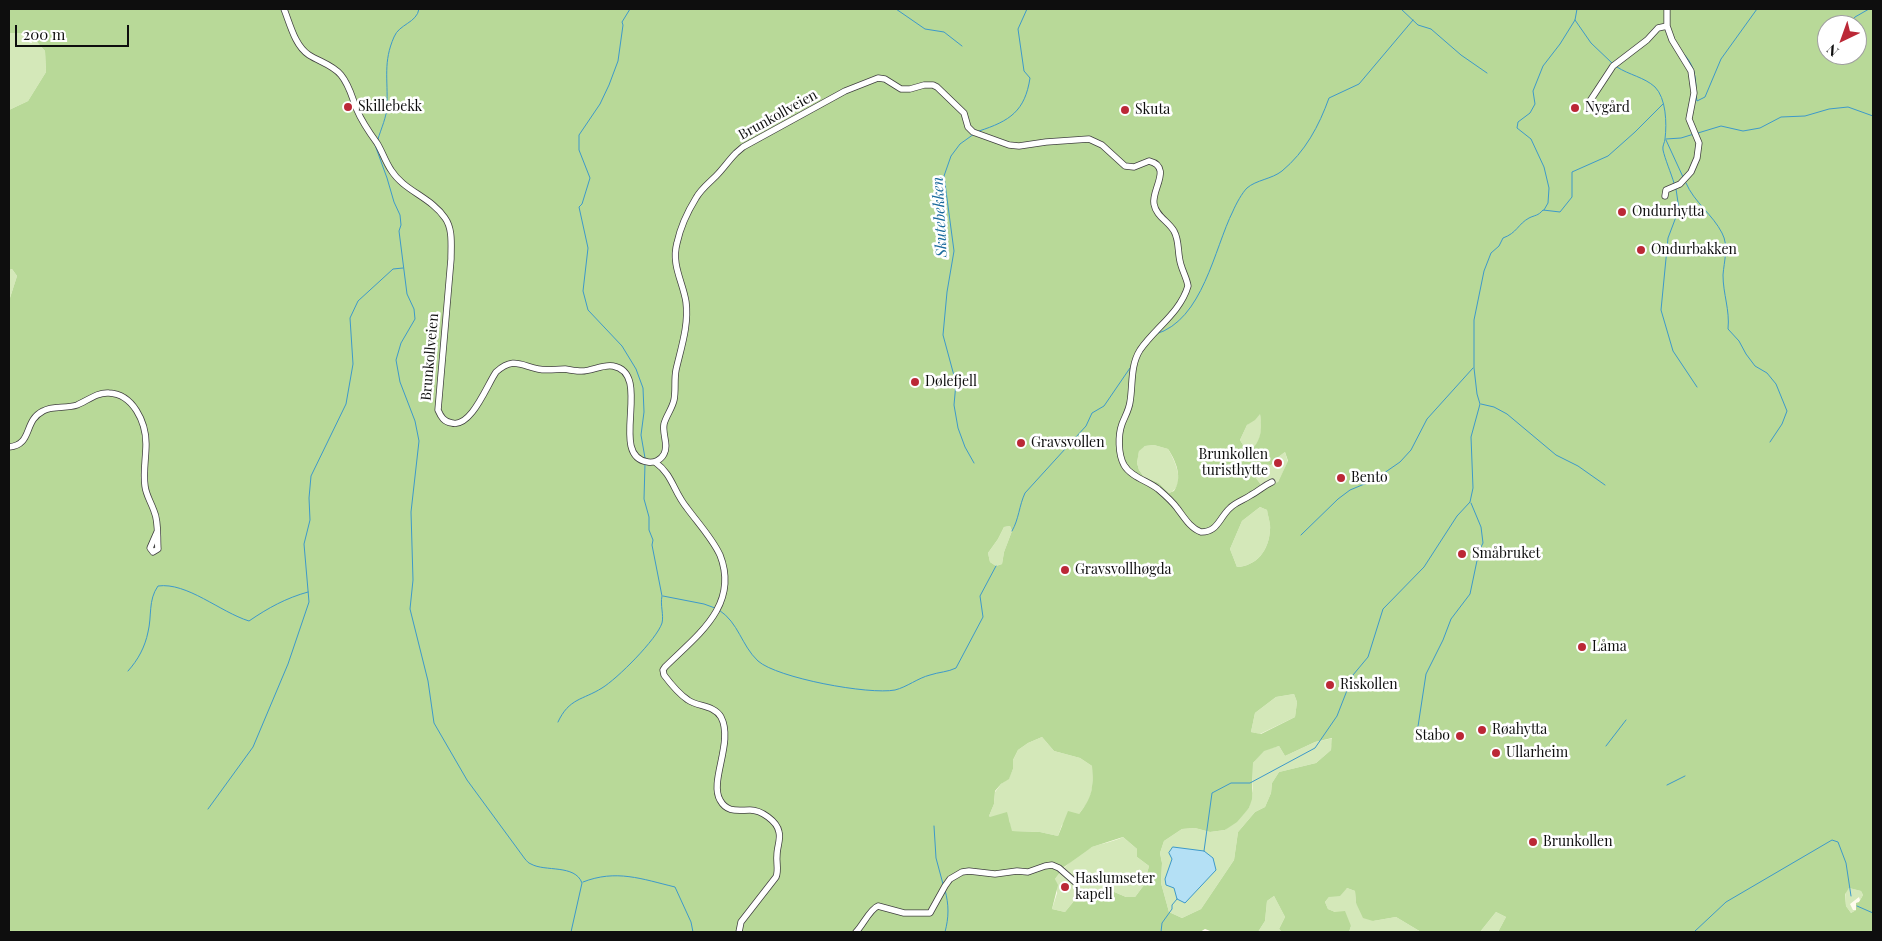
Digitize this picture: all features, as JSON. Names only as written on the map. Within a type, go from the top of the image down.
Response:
[{"type":"street","name":"Brunkollveien","points":[[284,9],[300,48],[330,65],[347,83],[367,131],[377,144],[390,170],[406,187],[440,212],[446,218],[449,225],[451,259],[438,398],[438,410],[444,420],[454,424],[463,422],[473,411],[496,372],[511,363],[520,363],[540,369],[566,369],[579,372],[612,365],[624,372],[631,386],[630,435],[634,454],[647,462],[655,462],[664,454],[666,447],[663,426],[674,398],[676,370],[682,351],[686,313],[686,302],[676,269],[675,250],[695,198],[743,147],[846,91],[878,78],[885,79],[900,89],[910,89],[924,85],[937,87],[960,108],[964,113],[968,127],[977,135],[1019,146],[1046,142],[1089,140],[1102,145],[1125,166],[1134,167],[1149,161],[1158,166],[1161,170],[1154,195],[1154,207],[1178,239],[1181,266],[1188,286],[1180,304],[1170,317],[1153,333],[1136,357],[1128,410],[1120,432],[1123,463],[1134,475],[1158,489],[1176,507],[1189,525],[1201,532],[1210,531],[1232,507],[1252,495],[1262,486],[1272,482]]},
{"type":"street","points":[[1665,196],[1666,190],[1680,184],[1691,172],[1697,158],[1699,143],[1689,119],[1694,93],[1692,71],[1672,40],[1667,26],[1667,9]]},
{"type":"street","points":[[1590,101],[1613,66],[1647,40],[1658,28],[1667,26]]},
{"type":"street","points":[[9,448],[19,446],[29,426],[36,416],[43,411],[76,405],[94,396],[108,393],[121,396],[129,401],[141,419],[146,442],[145,488],[154,511],[157,532]]},
{"type":"street","points":[[655,462],[664,468],[682,502],[715,546],[722,564],[724,577],[724,589],[718,610],[710,622],[665,667],[663,670],[664,675],[684,698],[690,702],[712,709],[721,718],[724,732],[723,757],[716,792],[722,804],[733,811],[751,810],[768,817],[778,827],[780,833],[776,856],[778,873],[776,878],[741,922],[739,932]]},
{"type":"street","points":[[856,932],[874,907],[878,906],[904,913],[930,913],[950,879],[962,872],[995,874],[1017,871],[1028,872],[1052,865],[1059,868],[1075,882]]},
{"type":"green space","points":[[9,9],[1873,9],[1873,932],[1498,932],[1506,917],[1496,912],[1480,932],[1421,932],[1396,917],[1373,921],[1363,918],[1356,903],[1355,891],[1347,888],[1340,896],[1329,897],[1325,902],[1328,909],[1335,912],[1345,911],[1351,926],[1349,932],[1282,932],[1279,929],[1285,917],[1274,896],[1267,901],[1265,921],[1258,932],[1213,932],[1205,929],[1200,932],[9,932],[9,301],[17,276],[12,269],[9,270],[9,110],[28,101],[46,72],[45,51],[29,33],[9,33]],"holes":[[[1260,414],[1261,429],[1259,439],[1249,451],[1246,450],[1240,440],[1247,425]],[[1154,445],[1168,449],[1174,459],[1178,475],[1177,486],[1174,491],[1169,493],[1159,483],[1144,477],[1139,470],[1137,463],[1139,451],[1145,446]],[[1285,452],[1288,461],[1278,482],[1262,486],[1256,478],[1257,464],[1271,465]],[[1260,507],[1267,510],[1270,525],[1269,537],[1261,556],[1250,564],[1237,567],[1230,549],[1242,521]],[[1010,526],[1012,531],[1004,552],[1002,564],[996,566],[990,562],[988,553],[1004,527]],[[1294,694],[1297,702],[1295,717],[1261,734],[1251,732],[1255,713],[1276,697]],[[1042,737],[1054,751],[1080,758],[1092,766],[1090,797],[1079,814],[1068,811],[1058,836],[1040,832],[1012,831],[1007,812],[989,816],[994,804],[995,791],[1009,779],[1013,769],[1013,760],[1018,750]],[[1332,738],[1331,750],[1316,763],[1279,772],[1272,783],[1271,793],[1265,807],[1255,812],[1238,832],[1234,860],[1201,909],[1182,918],[1169,912],[1161,883],[1162,863],[1160,853],[1164,841],[1182,829],[1195,828],[1210,832],[1225,830],[1237,822],[1249,808],[1252,799],[1253,763],[1264,751],[1279,746],[1285,756],[1315,742]],[[1123,837],[1137,849],[1137,857],[1149,866],[1144,885],[1135,897],[1126,897],[1112,891],[1078,896],[1065,912],[1052,909],[1058,885],[1055,879],[1064,867],[1092,847]],[[1849,888],[1861,891],[1863,895],[1859,902],[1856,903],[1856,910],[1851,913],[1846,906],[1845,894]]]},
{"type":"green space","points":[[9,33],[29,33],[45,51],[46,72],[28,101],[9,110]]},
{"type":"green space","points":[[12,269],[17,276],[9,301],[9,270]]},
{"type":"green space","points":[[1260,413],[1261,429],[1259,439],[1254,447],[1249,451],[1246,450],[1240,440],[1247,425]]},
{"type":"green space","points":[[1154,445],[1168,449],[1176,466],[1178,473],[1177,485],[1169,493],[1159,483],[1144,477],[1139,470],[1137,463],[1139,450],[1145,446]]},
{"type":"green space","points":[[1285,452],[1288,462],[1278,482],[1262,486],[1256,478],[1257,464],[1271,465]]},
{"type":"green space","points":[[1260,507],[1267,510],[1269,520],[1270,528],[1267,544],[1261,556],[1256,560],[1250,564],[1237,567],[1230,549],[1242,521]]},
{"type":"green space","points":[[1010,526],[1012,531],[1004,552],[1002,564],[996,566],[990,562],[988,553],[1004,527]]},
{"type":"green space","points":[[1294,694],[1297,702],[1295,717],[1260,734],[1251,732],[1255,713],[1276,697]]},
{"type":"green space","points":[[1042,737],[1054,751],[1080,758],[1092,766],[1090,799],[1079,814],[1062,825],[1058,836],[1040,832],[1011,831],[1009,819],[990,818],[989,816],[994,804],[995,792],[1009,778],[1013,769],[1013,760],[1018,750]]},
{"type":"green space","points":[[1333,738],[1331,750],[1316,763],[1279,772],[1272,783],[1271,793],[1265,807],[1255,812],[1238,832],[1234,860],[1201,909],[1182,918],[1169,912],[1161,883],[1162,863],[1160,853],[1164,841],[1182,829],[1195,828],[1210,832],[1225,830],[1249,808],[1253,788],[1253,763],[1264,750],[1279,746],[1285,756],[1315,742]]},
{"type":"green space","points":[[1123,837],[1137,849],[1137,857],[1149,866],[1144,885],[1135,897],[1126,897],[1112,891],[1078,896],[1065,912],[1052,909],[1057,893],[1055,879],[1067,865],[1092,847]]},
{"type":"green space","points":[[1347,888],[1355,891],[1356,903],[1373,921],[1396,917],[1421,932],[1349,932],[1351,926],[1335,912],[1328,909],[1325,902],[1329,897]]},
{"type":"green space","points":[[1849,888],[1861,891],[1863,895],[1860,900],[1859,897],[1850,904],[1853,910],[1856,910],[1851,913],[1846,906],[1845,891]]},
{"type":"green space","points":[[1274,896],[1285,917],[1279,929],[1282,932],[1258,932],[1265,921],[1267,901]]},
{"type":"green space","points":[[1496,912],[1506,917],[1498,932],[1480,932]]},
{"type":"water","points":[[1173,847],[1204,851],[1213,858],[1216,870],[1185,903],[1177,899],[1174,888],[1166,885],[1165,879],[1172,859],[1169,853]]},
{"type":"waterway","name":"Skillebekk","points":[[378,139],[387,110],[388,55],[396,33],[412,21],[418,14],[419,9]]},
{"type":"waterway","points":[[630,9],[622,22],[618,61],[609,85],[600,104],[579,135],[579,150],[590,178],[582,204],[579,207],[588,248],[583,291],[588,310],[622,346],[636,369],[643,388],[644,412],[641,435],[645,458]]},
{"type":"waterway","points":[[896,9],[925,29],[944,32],[962,46]]},
{"type":"waterway","name":"Skutebekken","points":[[979,131],[1007,119],[1020,107],[1028,89],[1030,78],[1024,71],[1018,29],[1027,9]]},
{"type":"waterway","points":[[1401,9],[1418,25],[1431,29],[1461,55],[1487,73]]},
{"type":"waterway","points":[[1544,210],[1548,203],[1549,188],[1544,167],[1531,139],[1517,128],[1518,122],[1530,113],[1535,104],[1533,91],[1543,66],[1575,20],[1577,9]]},
{"type":"waterway","points":[[1696,95],[1697,101],[1705,97],[1721,59],[1757,9]]},
{"type":"waterway","points":[[1858,15],[1869,9]]},
{"type":"waterway","points":[[1156,334],[1172,326],[1185,314],[1196,299],[1213,263],[1234,208],[1245,190],[1255,183],[1278,174],[1298,156],[1321,119],[1329,98],[1359,84],[1413,20]]},
{"type":"waterway","points":[[1575,20],[1591,43],[1612,63]]},
{"type":"waterway","points":[[1683,53],[1693,68],[1696,86]]},
{"type":"waterway","points":[[1617,67],[1646,81],[1659,92],[1664,104],[1666,118],[1663,150],[1674,183]]},
{"type":"waterway","points":[[1204,851],[1212,793],[1231,783],[1250,783],[1315,748],[1337,716],[1353,675],[1368,657],[1383,609],[1424,567],[1457,516],[1470,502],[1473,488],[1471,437],[1480,404],[1474,368],[1474,320],[1484,271],[1491,253],[1499,246],[1503,238],[1511,234],[1529,218],[1543,210],[1560,212],[1572,197],[1572,172],[1608,156],[1663,104]]},
{"type":"waterway","points":[[1698,133],[1721,126],[1743,131],[1760,128],[1781,117],[1805,116],[1829,109],[1848,107],[1873,116]]},
{"type":"waterway","name":"Skutebekken","points":[[974,134],[960,144],[951,156],[944,176],[954,251],[947,292],[943,335],[956,383],[954,405],[958,428],[965,447],[974,463]]},
{"type":"waterway","points":[[1666,139],[1681,138],[1694,134]]},
{"type":"waterway","points":[[1666,140],[1683,177]]},
{"type":"waterway","points":[[375,145],[400,215],[401,225],[399,231],[407,294],[414,309],[415,319],[401,343],[396,360],[400,382],[415,421],[419,441],[411,512],[413,580],[410,609],[428,681],[434,723],[467,780],[527,861],[537,866],[573,873],[582,883],[571,932]]},
{"type":"waterway","points":[[1686,183],[1689,190],[1714,220],[1724,238],[1726,248],[1723,282],[1728,329],[1739,341],[1755,366],[1767,373],[1776,384],[1787,411],[1782,424],[1770,442]]},
{"type":"waterway","points":[[1676,189],[1679,209],[1668,238],[1661,310],[1673,351],[1697,387]]},
{"type":"waterway","points":[[208,809],[253,747],[288,664],[309,602],[304,544],[310,520],[311,476],[346,404],[353,364],[350,318],[358,301],[393,269],[403,268]]},
{"type":"waterway","points":[[1012,531],[1025,493],[1086,426],[1092,413],[1104,406],[1130,368]]},
{"type":"waterway","points":[[1301,535],[1350,490],[1374,480],[1400,462],[1411,450],[1427,419],[1473,368]]},
{"type":"waterway","points":[[1481,404],[1494,407],[1507,414],[1556,455],[1578,466],[1605,485]]},
{"type":"waterway","points":[[558,722],[567,708],[577,700],[602,688],[626,668],[653,639],[662,623],[662,596],[652,545],[653,540],[649,530],[649,517],[644,499],[645,464]]},
{"type":"waterway","points":[[1417,733],[1426,674],[1451,619],[1470,594],[1479,551],[1483,543],[1481,527],[1471,503]]},
{"type":"waterway","points":[[719,610],[731,621],[752,655],[768,667],[803,679],[845,688],[882,691],[895,690],[926,676],[956,668],[983,617],[980,596],[996,566]]},
{"type":"waterway","points":[[128,671],[138,658],[145,643],[153,597],[158,586],[169,586],[192,593],[249,621],[277,604],[308,592]]},
{"type":"waterway","points":[[663,596],[715,608]]},
{"type":"waterway","points":[[1606,746],[1626,720]]},
{"type":"waterway","points":[[1667,785],[1685,776]]},
{"type":"waterway","points":[[934,826],[936,858],[943,884]]},
{"type":"waterway","points":[[1694,932],[1726,902],[1832,840],[1838,842],[1846,863],[1851,896]]},
{"type":"waterway","points":[[583,882],[595,878],[618,876],[640,878],[675,887],[691,922],[693,932]]},
{"type":"waterway","points":[[945,890],[948,911],[945,932]]},
{"type":"waterway","points":[[1161,932],[1162,923],[1177,899]]},
{"type":"waterway","points":[[1857,906],[1873,913]]},
{"type":"place","name":"Skillebekk","points":[[348,107]]},
{"type":"place","name":"Nygård","points":[[1575,108]]},
{"type":"place","name":"Skuta","points":[[1125,110]]},
{"type":"place","name":"Ondurhytta","points":[[1622,212]]},
{"type":"place","name":"Ondurbakken","points":[[1641,250]]},
{"type":"place","name":"Dølefjell","points":[[915,382]]},
{"type":"place","name":"Gravsvollen","points":[[1021,443]]},
{"type":"place","name":"Brunkollen turisthytte","points":[[1278,463]]},
{"type":"place","name":"Bento","points":[[1341,478]]},
{"type":"place","name":"Småbruket","points":[[1462,554]]},
{"type":"place","name":"Gravsvollhøgda","points":[[1065,570]]},
{"type":"place","name":"Låma","points":[[1582,647]]},
{"type":"place","name":"Riskollen","points":[[1330,685]]},
{"type":"place","name":"Røahytta","points":[[1482,730]]},
{"type":"place","name":"Stabo","points":[[1460,736]]},
{"type":"place","name":"Ullarheim","points":[[1496,753]]},
{"type":"place","name":"Brunkollen","points":[[1533,842]]},
{"type":"place","name":"Haslumseter kapell","points":[[1065,887]]}]
